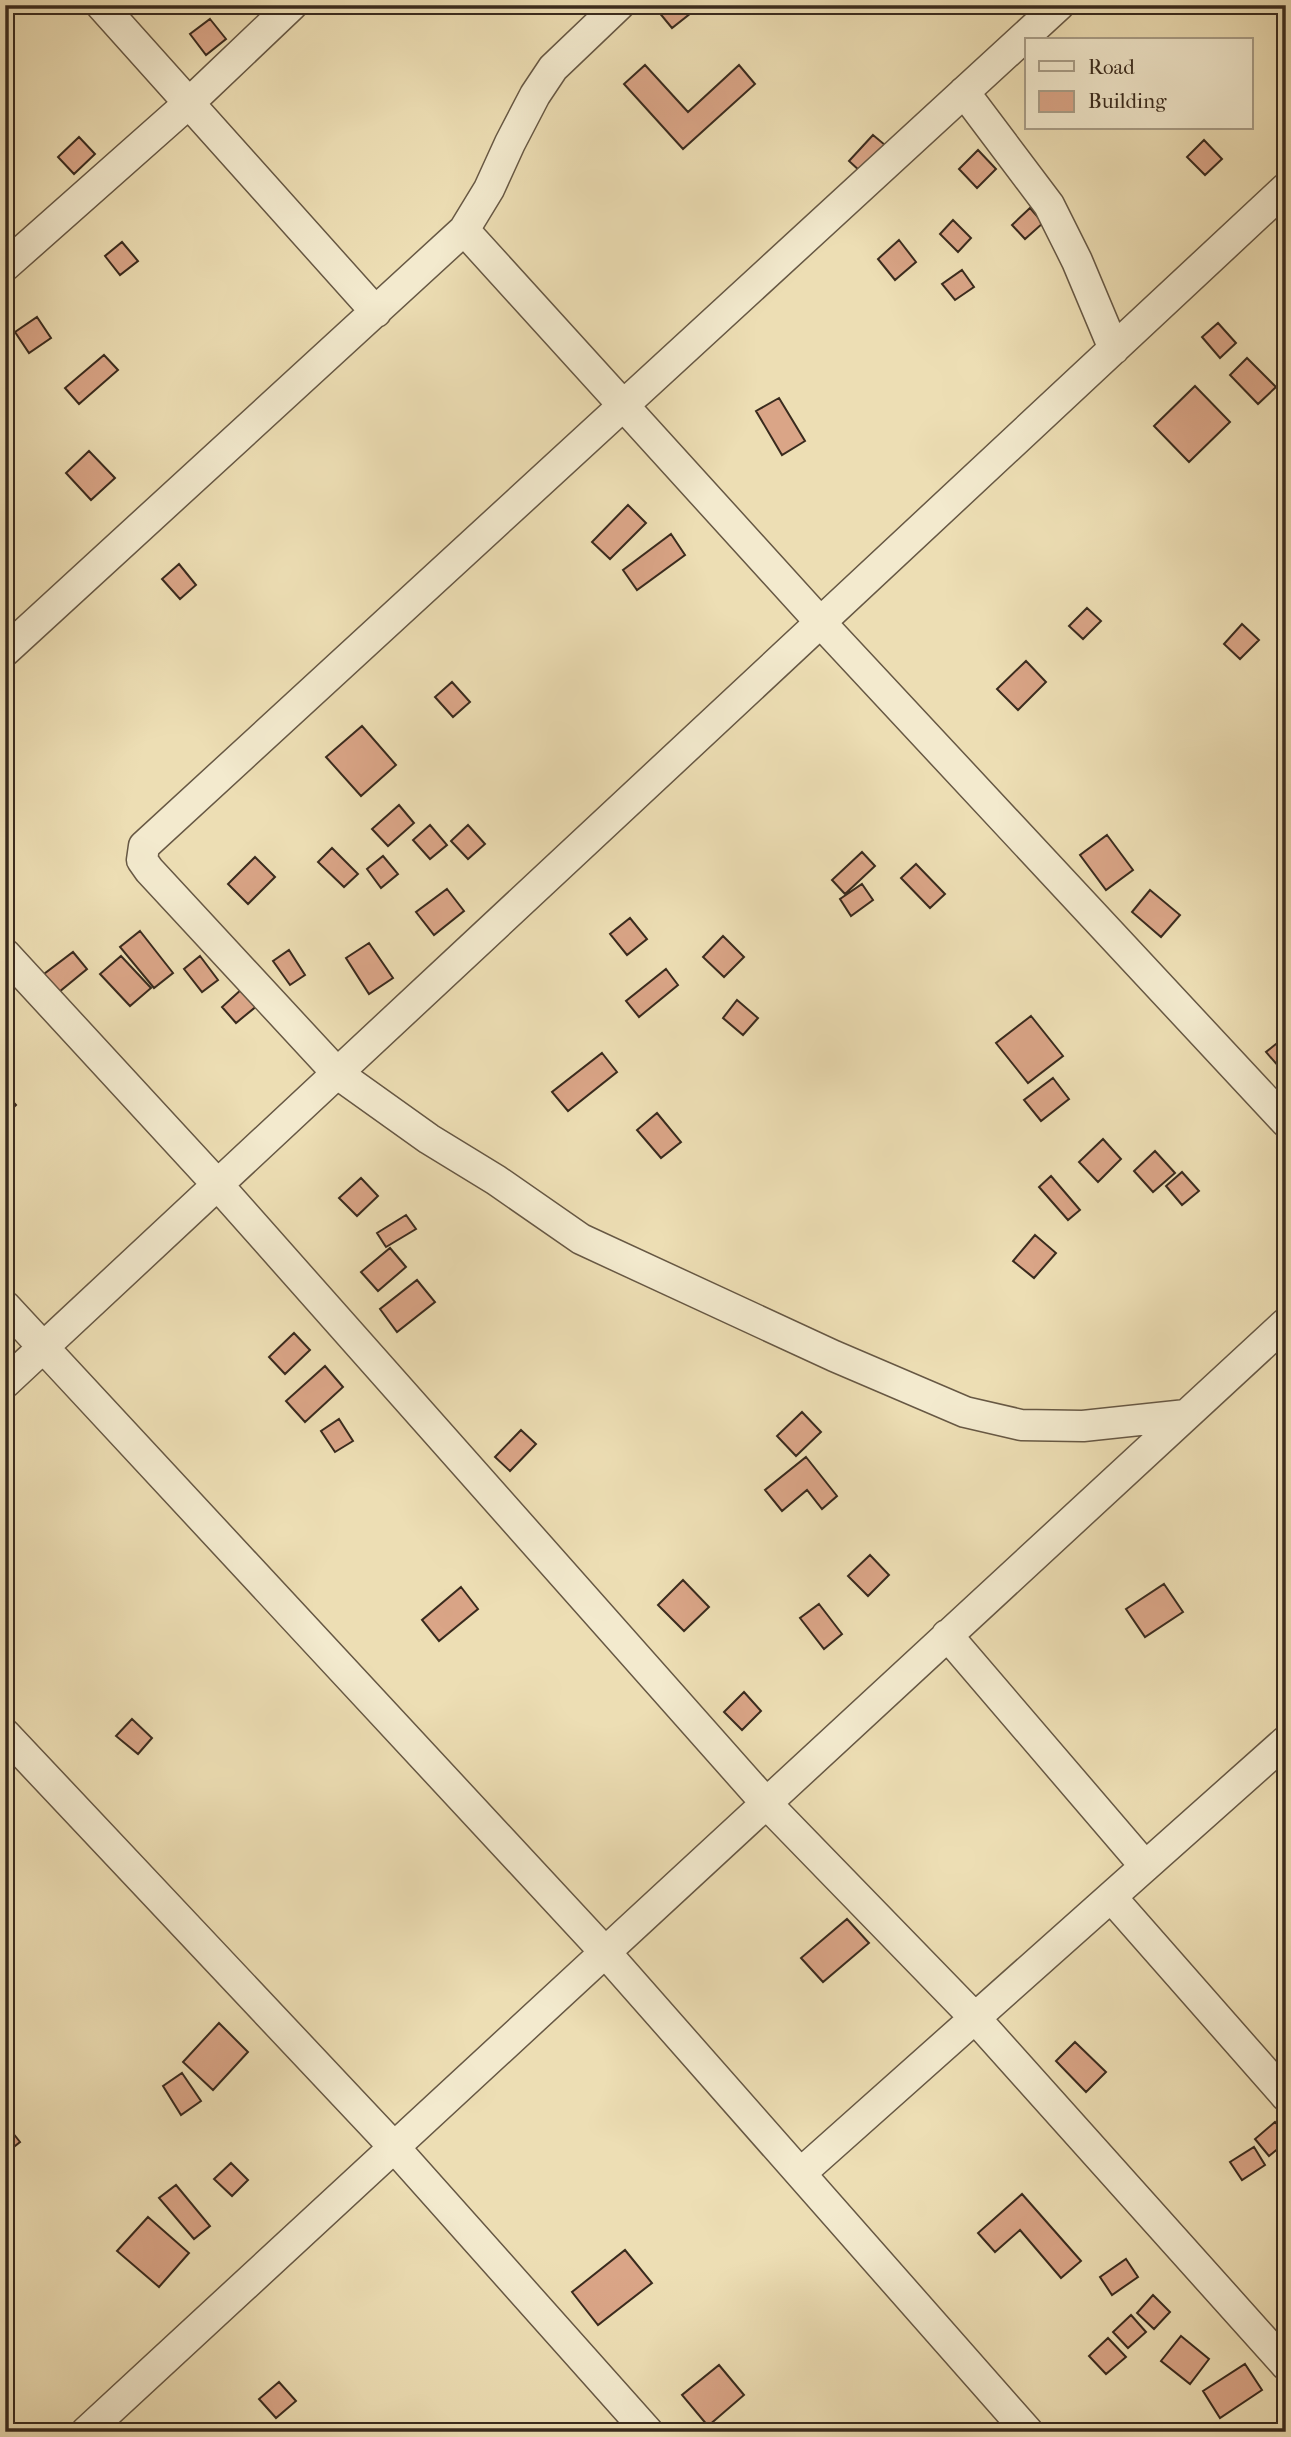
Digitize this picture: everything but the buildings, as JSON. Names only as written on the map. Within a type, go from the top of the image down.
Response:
[{"type":"street","points":[[100,5],[376,312]]},
{"type":"street","points":[[5,266],[189,103],[292,5]]},
{"type":"street","points":[[5,651],[464,230],[489,189],[510,143],[552,68],[619,5]]},
{"type":"street","points":[[1059,5],[144,846],[142,860],[338,1074],[429,1139],[496,1180],[581,1240],[834,1356],[965,1412],[1021,1425],[1083,1426],[1186,1415]]},
{"type":"street","points":[[964,92],[1049,205],[1077,261],[1114,349]]},
{"type":"street","points":[[5,1383],[1286,188]]},
{"type":"street","points":[[464,230],[821,623],[1286,1122]]},
{"type":"street","points":[[5,954],[218,1184],[766,1803],[975,2018],[1286,2365]]},
{"type":"street","points":[[5,1306],[605,1952],[1028,2432]]},
{"type":"street","points":[[86,2432],[1286,1323]]},
{"type":"street","points":[[947,1635],[1145,1866]]},
{"type":"street","points":[[5,1734],[394,2147],[648,2432]]},
{"type":"street","points":[[801,2173],[1286,1741]]},
{"type":"street","points":[[1111,1897],[1286,2096]]}]
